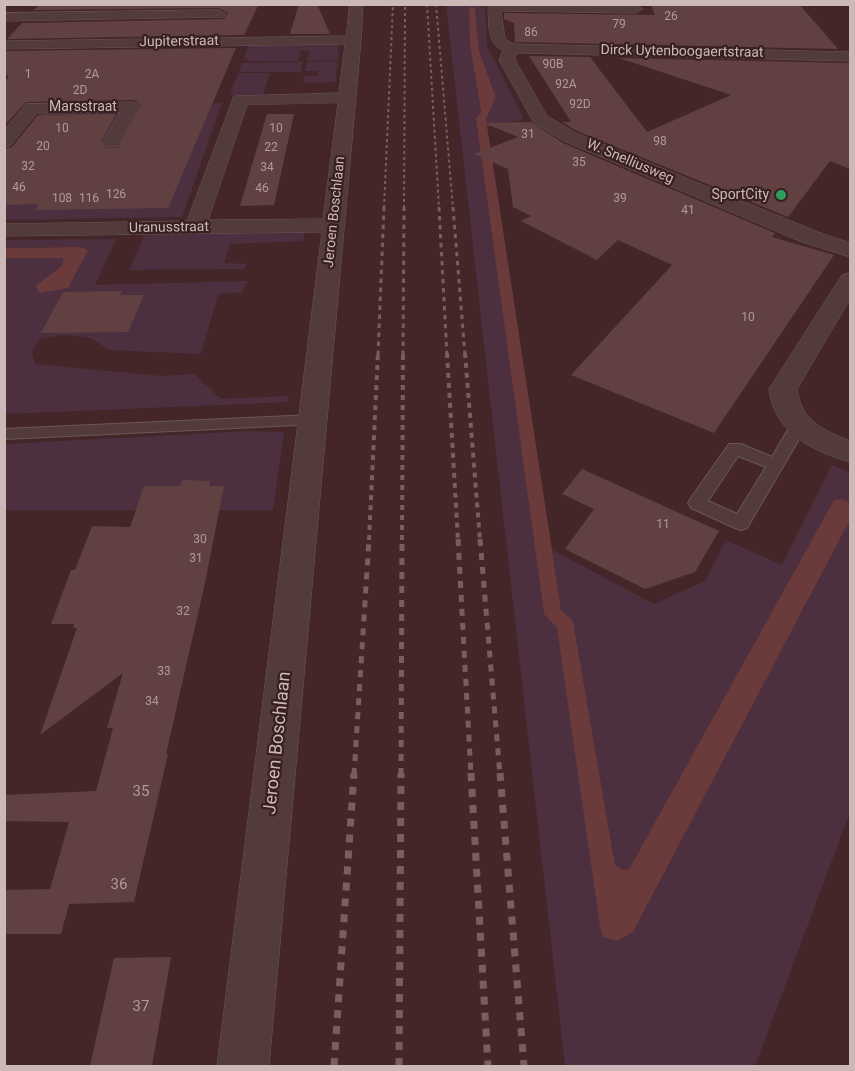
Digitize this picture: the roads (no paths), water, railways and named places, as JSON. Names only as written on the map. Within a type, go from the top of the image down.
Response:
[{"type":"street","name":"Jeroen Boschlaan","points":[[243,1066],[357,4]]},
{"type":"street","points":[[514,48],[504,46],[498,40],[495,6],[637,11]]},
{"type":"street","points":[[4,17],[221,9],[206,42]]},
{"type":"street","name":"Jupiterstraat","points":[[4,45],[354,40]]},
{"type":"street","name":"Dirck Uytenboogaertstraat","points":[[514,48],[650,46],[850,56]]},
{"type":"street","name":"W. Snelliusweg","points":[[514,48],[507,55],[507,60],[545,124],[570,137],[799,232],[850,250]]},
{"type":"street","points":[[195,227],[240,100],[346,98]]},
{"type":"street","name":"Marsstraat","points":[[4,142],[32,108],[131,107],[112,142]]},
{"type":"street","name":"Uranusstraat","points":[[4,230],[333,225]]},
{"type":"street","points":[[850,280],[783,389],[783,406],[798,426],[850,453]]},
{"type":"lane","points":[[4,434],[313,420]]},
{"type":"lane","points":[[776,465],[735,448],[697,503],[741,523],[776,465],[798,426]]},
{"type":"railway","points":[[384,208],[393,4]]},
{"type":"railway","points":[[404,208],[405,4]]},
{"type":"railway","points":[[427,4],[439,208]]},
{"type":"railway","points":[[436,4],[453,208]]},
{"type":"railway","points":[[378,355],[384,207]]},
{"type":"railway","points":[[403,355],[404,207]]},
{"type":"railway","points":[[439,207],[447,355]]},
{"type":"railway","points":[[453,207],[465,355]]},
{"type":"railway","points":[[369,540],[378,353]]},
{"type":"railway","points":[[402,540],[403,353]]},
{"type":"railway","points":[[447,353],[458,540]]},
{"type":"railway","points":[[465,353],[480,540]]},
{"type":"railway","points":[[354,775],[369,539]]},
{"type":"railway","points":[[401,775],[402,539]]},
{"type":"railway","points":[[458,539],[471,775]]},
{"type":"railway","points":[[480,539],[500,775]]},
{"type":"railway","points":[[334,1066],[354,773]]},
{"type":"railway","points":[[399,1066],[401,773]]},
{"type":"railway","points":[[471,773],[488,1066]]},
{"type":"railway","points":[[500,773],[524,1066]]},
{"type":"place","name":"SportCity","points":[[781,195]]}]
